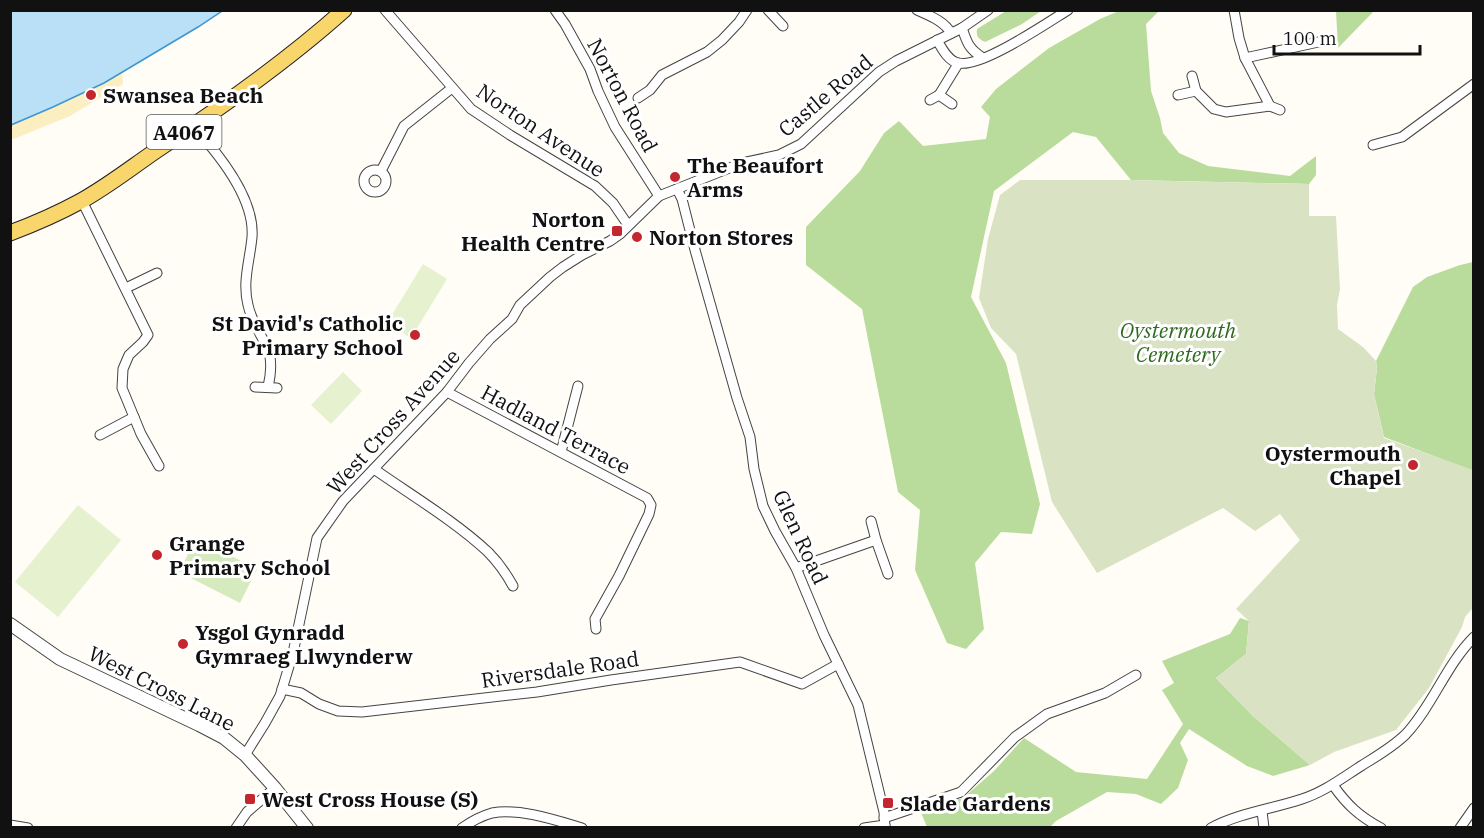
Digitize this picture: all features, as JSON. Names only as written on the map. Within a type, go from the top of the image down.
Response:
[{"type":"main road","name":"A4067","points":[[10,233],[82,201],[194,126],[274,68],[344,10]]},
{"type":"street","name":"Norton Avenue","points":[[385,10],[471,109],[595,186],[613,202],[628,225]]},
{"type":"street","name":"Norton Road","points":[[555,10],[590,69],[615,127],[659,196]]},
{"type":"street","points":[[638,98],[650,90],[662,75],[707,51],[722,40],[747,10]]},
{"type":"street","points":[[768,10],[783,26]]},
{"type":"street","points":[[917,10],[937,19],[948,27],[951,33]]},
{"type":"street","name":"Castle Road","points":[[677,189],[742,163],[779,156],[801,144],[879,72],[962,28],[988,10]]},
{"type":"street","points":[[937,40],[951,60],[961,63],[974,62],[1018,40],[1068,10]]},
{"type":"street","points":[[1234,10],[1245,58],[1270,106]]},
{"type":"street","points":[[962,28],[970,47],[983,58]]},
{"type":"street","points":[[1245,58],[1323,41]]},
{"type":"street","points":[[930,100],[939,95],[968,56],[970,47]]},
{"type":"street","points":[[1192,76],[1196,91],[1214,109],[1226,112],[1270,106],[1280,110]]},
{"type":"street","points":[[1373,145],[1402,137],[1473,84]]},
{"type":"street","points":[[381,171],[405,126],[452,88]]},
{"type":"street","points":[[1178,95],[1196,91]]},
{"type":"street","points":[[939,95],[952,104]]},
{"type":"street","points":[[194,126],[226,166],[250,213],[252,236],[246,271],[246,291],[248,305],[269,353],[273,388],[255,387]]},
{"type":"street","name":"West Cross Avenue","points":[[244,755],[280,696],[293,653],[317,538],[343,501],[447,392],[490,339],[512,319],[520,305],[563,267],[610,242],[659,196],[677,189]]},
{"type":"street","name":"Glen Road","points":[[677,189],[682,199],[750,437],[754,470],[763,506],[796,568],[824,635],[858,705],[885,824]]},
{"type":"street","points":[[82,201],[148,335],[129,355],[123,369],[122,388],[141,434],[159,466]]},
{"type":"street","points":[[126,288],[157,273]]},
{"type":"street","points":[[561,452],[578,386]]},
{"type":"street","name":"Hadland Terrace","points":[[447,392],[647,498],[651,505],[649,514],[595,619],[596,629]]},
{"type":"street","points":[[100,435],[134,417]]},
{"type":"street","points":[[374,469],[461,530],[490,554],[513,586]]},
{"type":"street","points":[[871,521],[888,574]]},
{"type":"street","points":[[796,568],[876,540]]},
{"type":"street","name":"West Cross Lane","points":[[10,624],[60,659],[224,738],[244,755],[275,788],[307,828]]},
{"type":"street","points":[[1211,828],[1231,819],[1316,795],[1390,747],[1405,736],[1461,651],[1473,637]]},
{"type":"street","name":"Riversdale Road","points":[[282,688],[301,693],[319,704],[339,711],[363,712],[537,692],[740,662],[802,684],[838,664]]},
{"type":"street","points":[[864,828],[885,824],[961,792],[1015,737],[1047,714],[1105,693],[1136,675]]},
{"type":"street","points":[[1333,785],[1354,811],[1381,828]]},
{"type":"street","points":[[236,828],[247,812],[275,788]]},
{"type":"street","points":[[1460,828],[1473,808]]},
{"type":"street","points":[[1262,811],[1264,828]]},
{"type":"street","points":[[462,828],[481,816],[504,812],[551,819],[582,828]]},
{"type":"street","points":[[10,825],[28,828]]},
{"type":"green space","points":[[1006,11],[1041,11],[1022,24],[985,42],[979,38],[977,29]]},
{"type":"green space","points":[[1119,11],[1159,11],[1146,24],[1151,91],[1163,133],[1179,153],[1208,166],[1290,176],[1316,156],[1316,175],[1309,184],[1131,180],[1096,137],[1073,132],[994,191],[971,297],[1006,363],[1040,504],[1032,534],[1001,532],[975,563],[984,629],[966,649],[947,643],[915,570],[920,510],[898,492],[862,309],[806,265],[806,227],[860,171],[884,133],[899,121],[923,146],[986,139],[990,117],[981,107],[996,89],[1049,48],[1100,19]]},
{"type":"green space","points":[[1336,11],[1374,11],[1338,48]]},
{"type":"green space","name":"Oystermouth Cemetery","points":[[1020,180],[1309,184],[1309,216],[1336,216],[1340,289],[1337,305],[1338,329],[1363,347],[1376,361],[1374,394],[1384,438],[1473,470],[1473,608],[1465,617],[1462,627],[1429,688],[1396,730],[1334,752],[1310,765],[1253,716],[1216,678],[1246,654],[1249,621],[1236,609],[1300,540],[1280,514],[1255,531],[1223,508],[1097,573],[1052,502],[1016,354],[991,328],[979,298],[988,239],[1000,195]]},
{"type":"green space","points":[[1473,262],[1473,471],[1384,437],[1374,394],[1376,361],[1413,287],[1427,277]]},
{"type":"green space","points":[[423,264],[447,279],[411,338],[387,323]]},
{"type":"green space","points":[[343,372],[362,391],[331,424],[311,405]]},
{"type":"green space","points":[[78,505],[121,540],[58,617],[15,582]]},
{"type":"green space","points":[[196,538],[257,569],[240,603],[179,572]]},
{"type":"green space","points":[[1240,618],[1249,621],[1246,654],[1216,678],[1253,716],[1310,765],[1273,776],[1247,766],[1189,729],[1180,743],[1188,760],[1178,788],[1161,804],[1136,794],[1107,792],[1056,821],[1049,828],[927,827],[920,810],[963,798],[994,771],[1024,738],[1076,772],[1147,779],[1183,724],[1162,690],[1174,683],[1162,661],[1230,634]]},
{"type":"sand","name":"Swansea Beach","points":[[122,72],[123,84],[70,116],[11,140],[11,125],[81,94]]},
{"type":"water","points":[[11,10],[222,11],[104,83],[11,125]]},
{"type":"place","name":"Swansea Beach","points":[[91,95]]},
{"type":"place","name":"The Beaufort Arms","points":[[675,177]]},
{"type":"place","name":"Norton Health Centre","points":[[617,231]]},
{"type":"place","name":"Norton Stores","points":[[637,237]]},
{"type":"place","name":"St David's Catholic Primary School","points":[[415,335]]},
{"type":"place","name":"Oystermouth Chapel","points":[[1413,465]]},
{"type":"place","name":"Grange Primary School","points":[[157,555]]},
{"type":"place","name":"Ysgol Gynradd Gymraeg Llwynderw","points":[[183,644]]},
{"type":"place","name":"West Cross House (S)","points":[[250,799]]},
{"type":"place","name":"Slade Gardens","points":[[888,803]]}]
